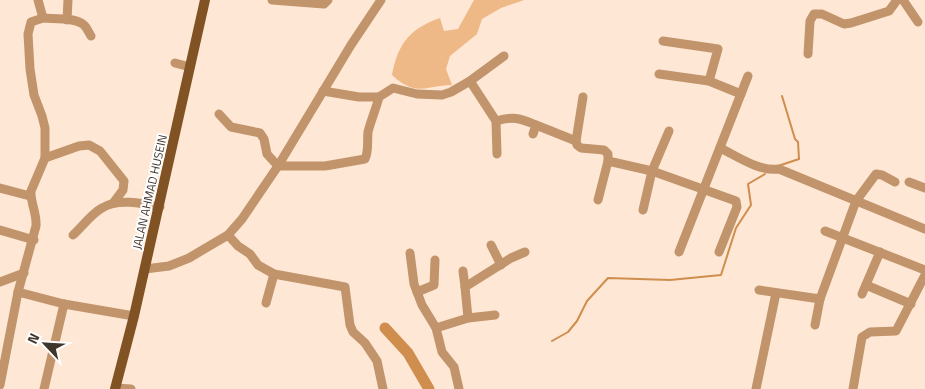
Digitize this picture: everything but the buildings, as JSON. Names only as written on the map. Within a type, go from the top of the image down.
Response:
[{"type":"main road","name":"JALAN AHMAD HUSEIN","points":[[115,389],[160,207],[205,0]]},
{"type":"street","points":[[38,0],[43,18]]},
{"type":"street","points":[[67,20],[68,0]]},
{"type":"street","points":[[272,0],[324,4],[328,0]]},
{"type":"street","points":[[145,269],[169,266],[189,258],[228,235],[242,219],[278,166],[350,45],[381,0]]},
{"type":"street","points":[[808,54],[810,21],[814,14],[822,14],[846,24],[889,11],[897,0]]},
{"type":"street","points":[[903,0],[918,22]]},
{"type":"street","points":[[0,385],[18,292],[34,240],[37,220],[30,196],[45,158],[44,128],[32,84],[28,42],[30,25],[31,22],[43,18],[67,20],[84,26],[91,36]]},
{"type":"street","points":[[664,40],[718,49],[709,81]]},
{"type":"street","points":[[323,91],[359,97],[379,97],[393,88],[417,94],[442,95],[452,92],[470,81],[504,56]]},
{"type":"street","points":[[175,63],[190,67]]},
{"type":"street","points":[[659,74],[709,81],[741,94]]},
{"type":"street","points":[[679,252],[748,76]]},
{"type":"street","points":[[470,81],[496,121],[497,154]]},
{"type":"street","points":[[219,114],[231,127],[260,133],[264,139],[267,154],[278,166],[318,167],[365,159],[369,129],[379,97]]},
{"type":"street","points":[[583,97],[576,141],[578,147],[607,151],[608,161],[598,200]]},
{"type":"street","points":[[496,121],[505,118],[518,118],[535,130],[576,141]]},
{"type":"street","points":[[642,210],[652,172],[669,131]]},
{"type":"street","points":[[45,158],[78,146],[96,148],[124,181],[123,190],[114,202],[100,209],[74,235]]},
{"type":"street","points":[[720,148],[760,167],[771,170],[779,169],[925,229]]},
{"type":"street","points":[[608,161],[652,172],[736,201],[738,204],[719,252]]},
{"type":"street","points":[[815,325],[820,300],[856,201],[876,174],[895,182]]},
{"type":"street","points":[[909,182],[925,188]]},
{"type":"street","points":[[0,188],[30,196]]},
{"type":"street","points":[[114,202],[160,207]]},
{"type":"street","points":[[0,230],[34,240]]},
{"type":"street","points":[[825,231],[925,270]]},
{"type":"street","points":[[228,235],[238,246],[250,254],[258,265],[274,274],[345,287],[350,325],[353,332],[365,343],[377,362],[383,389]]},
{"type":"street","points":[[491,246],[501,265]]},
{"type":"street","points":[[466,287],[525,252]]},
{"type":"street","points":[[862,294],[880,252]]},
{"type":"street","points":[[410,253],[412,274],[417,292],[422,305],[436,328],[442,352],[454,367],[458,389]]},
{"type":"street","points":[[417,292],[434,285],[435,260]]},
{"type":"street","points":[[463,271],[468,318]]},
{"type":"street","points":[[0,282],[24,273]]},
{"type":"street","points":[[266,303],[274,274]]},
{"type":"street","points":[[853,389],[862,338],[870,332],[896,331],[925,275]]},
{"type":"street","points":[[866,285],[910,304]]},
{"type":"street","points":[[759,290],[820,300]]},
{"type":"street","points":[[18,292],[64,304],[134,316]]},
{"type":"street","points":[[756,389],[776,293]]},
{"type":"street","points":[[44,389],[64,304]]},
{"type":"street","points":[[436,328],[468,318],[495,315]]},
{"type":"street","points":[[115,389],[131,389]]},
{"type":"shaded area","points":[[474,0],[524,0],[501,8],[482,19],[477,34],[450,56],[446,69],[452,85],[414,88],[400,82],[392,75],[402,46],[413,33],[429,22],[440,18],[444,31],[458,29]]},
{"type":"waterway","points":[[778,166],[799,159],[798,142],[795,139],[782,96]]},
{"type":"waterway","points":[[552,341],[568,332],[577,321],[587,301],[608,278],[670,280],[721,275],[736,228],[751,205],[748,184],[765,174]]},
{"type":"waterway","points":[[385,328],[408,353],[429,389]]}]
